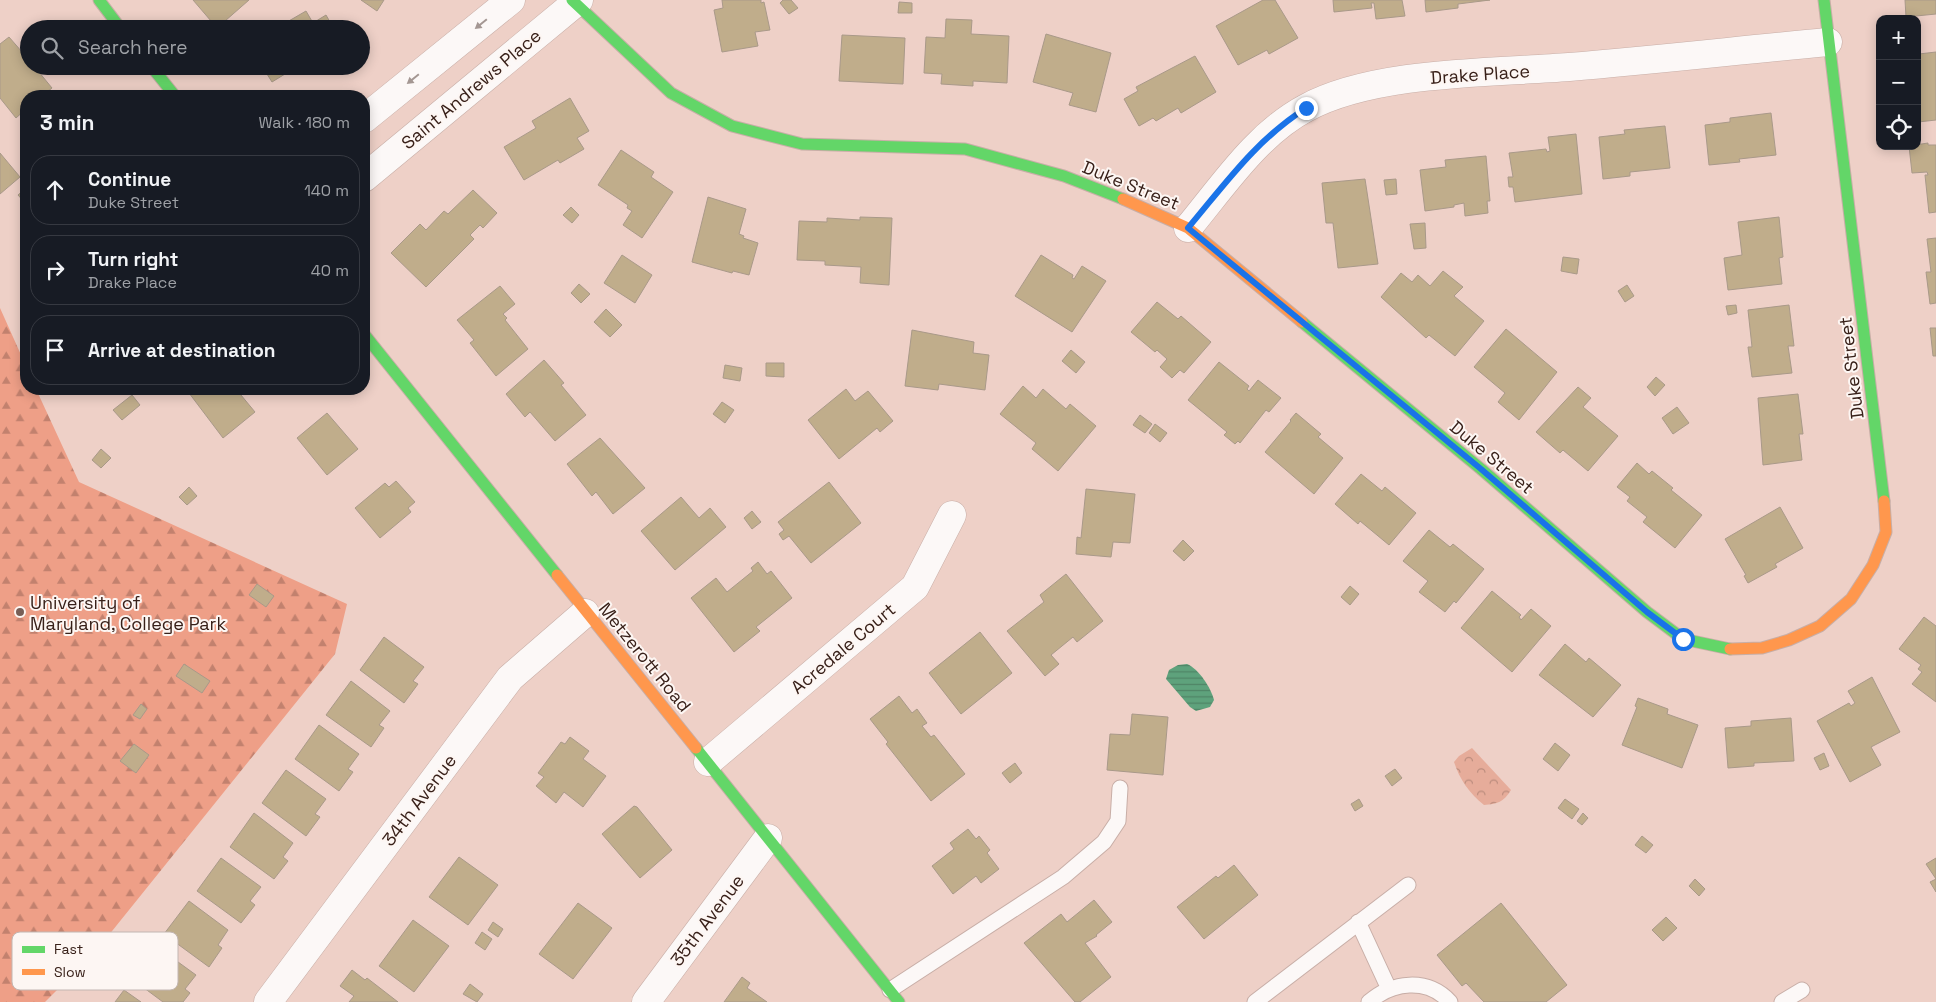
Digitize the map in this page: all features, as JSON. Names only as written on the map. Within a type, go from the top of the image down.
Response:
[{"type":"street","points":[[99,0],[114,20]]},
{"type":"street","points":[[370,114],[511,0]]},
{"type":"street","name":"Duke Street","points":[[575,1],[671,93],[732,126],[802,144],[966,149],[1022,164],[1106,191],[1188,228],[1481,469],[1647,612],[1683,639],[1736,650],[1762,648],[1789,640],[1820,626],[1851,598],[1873,565],[1886,532],[1878,448],[1824,0]]},
{"type":"street","name":"Saint Andrews Place","points":[[370,173],[575,1]]},
{"type":"street","name":"Drake Place","points":[[1188,228],[1259,144],[1279,126],[1306,108],[1343,92],[1412,79],[1614,63],[1828,42]]},
{"type":"street","points":[[158,75],[170,90]]},
{"type":"street","name":"Metzerott Road","points":[[370,342],[894,996]]},
{"type":"street","name":"Acredale Court","points":[[708,762],[915,588],[952,515]]},
{"type":"street","name":"34th Avenue","points":[[268,1002],[510,678],[586,613]]},
{"type":"street","name":"35th Avenue","points":[[646,1002],[768,838]]},
{"type":"lane","points":[[894,996],[1063,877],[1104,842],[1118,821],[1120,788]]},
{"type":"lane","points":[[1255,1002],[1408,885]]},
{"type":"lane","points":[[1358,922],[1389,989]]},
{"type":"lane","points":[[1369,1002],[1380,992],[1396,986],[1413,984],[1430,988],[1450,1002]]},
{"type":"lane","points":[[1782,1002],[1802,990]]},
{"type":"green space","points":[[0,308],[20,353],[20,395],[39,395],[79,482],[347,604],[335,654],[111,932],[12,932],[12,990],[57,990],[45,1002],[0,1002]]},
{"type":"green space","points":[[1472,748],[1511,790],[1500,802],[1484,805],[1469,791],[1459,775],[1454,762],[1459,756]]},
{"type":"shaded area","points":[[1187,664],[1200,674],[1210,690],[1214,700],[1210,707],[1196,711],[1190,707],[1166,679],[1169,670],[1178,665]]},
{"type":"building","points":[[193,0],[249,0],[226,20],[210,20]]},
{"type":"building","points":[[361,0],[384,0],[377,11]]},
{"type":"building","points":[[722,0],[761,0],[761,3],[764,2],[770,30],[755,32],[758,46],[722,52],[714,10],[723,8]]},
{"type":"building","points":[[783,0],[791,0],[798,8],[789,14],[780,3]]},
{"type":"building","points":[[1263,0],[1275,0],[1298,38],[1269,54],[1267,50],[1238,65],[1216,26]]},
{"type":"building","points":[[1333,0],[1402,0],[1405,16],[1376,19],[1374,3],[1371,3],[1372,8],[1334,12]]},
{"type":"building","points":[[1425,0],[1490,0],[1458,4],[1458,8],[1426,12]]},
{"type":"building","points":[[1905,0],[1936,0],[1936,14],[1906,15]]},
{"type":"building","points":[[899,2],[912,3],[912,13],[898,13]]},
{"type":"building","points":[[306,11],[311,20],[290,20]]},
{"type":"building","points":[[326,15],[329,20],[318,20]]},
{"type":"building","points":[[946,19],[972,20],[971,34],[1009,36],[1007,83],[973,81],[973,86],[941,84],[942,74],[924,73],[926,37],[945,38]]},
{"type":"building","points":[[1046,34],[1111,53],[1096,112],[1069,105],[1073,93],[1033,82]]},
{"type":"building","points":[[842,35],[905,38],[903,84],[839,81]]},
{"type":"building","points":[[9,37],[20,50],[20,75],[41,75],[52,88],[50,90],[20,90],[20,114],[16,118],[0,98],[0,44]]},
{"type":"building","points":[[1936,52],[1936,120],[1921,122],[1921,54]]},
{"type":"building","points":[[1195,56],[1216,92],[1181,113],[1178,108],[1156,121],[1153,118],[1139,126],[1124,99],[1138,91],[1136,87]]},
{"type":"building","points":[[268,75],[283,75],[272,82]]},
{"type":"building","points":[[570,98],[589,131],[577,138],[584,149],[560,163],[558,160],[524,180],[504,147],[536,128],[532,121]]},
{"type":"building","points":[[1771,113],[1776,155],[1739,159],[1740,162],[1709,165],[1705,125],[1730,122],[1730,118]]},
{"type":"building","points":[[1665,126],[1670,168],[1630,172],[1630,176],[1603,179],[1599,137],[1625,134],[1624,130]]},
{"type":"building","points":[[1576,134],[1582,194],[1515,202],[1513,187],[1509,187],[1508,177],[1513,177],[1509,153],[1546,149],[1547,152],[1550,151],[1548,137]]},
{"type":"building","points":[[1928,143],[1928,145],[1936,145],[1936,212],[1929,213],[1925,175],[1928,175],[1927,172],[1912,173],[1909,150],[1921,150],[1921,144]]},
{"type":"building","points":[[621,150],[654,172],[651,177],[673,192],[642,238],[623,225],[632,211],[627,208],[628,205],[598,185]]},
{"type":"building","points":[[0,153],[20,177],[0,194]]},
{"type":"building","points":[[1486,156],[1490,201],[1487,201],[1488,213],[1465,216],[1464,203],[1454,205],[1454,207],[1425,211],[1420,170],[1446,167],[1445,160]]},
{"type":"building","points":[[1365,179],[1378,264],[1338,268],[1333,223],[1326,223],[1322,183]]},
{"type":"building","points":[[1396,179],[1397,194],[1386,195],[1384,180]]},
{"type":"building","points":[[473,190],[497,213],[483,228],[480,225],[470,235],[474,239],[426,287],[391,253],[420,224],[426,230],[444,211],[448,214]]},
{"type":"building","points":[[708,197],[746,209],[739,234],[744,236],[743,238],[758,243],[749,275],[733,271],[732,273],[692,262]]},
{"type":"building","points":[[571,207],[579,215],[572,223],[563,215]]},
{"type":"building","points":[[860,217],[892,218],[889,285],[860,283],[861,267],[825,265],[825,261],[797,260],[799,221],[827,222],[827,218],[860,220]]},
{"type":"building","points":[[1779,217],[1783,257],[1779,258],[1782,284],[1728,290],[1724,258],[1742,255],[1738,222]]},
{"type":"building","points":[[1425,223],[1426,248],[1414,249],[1410,224]]},
{"type":"building","points":[[1936,238],[1936,303],[1930,304],[1926,272],[1931,272],[1927,239]]},
{"type":"building","points":[[622,255],[652,275],[635,303],[604,283]]},
{"type":"building","points":[[1041,255],[1073,275],[1072,278],[1074,279],[1082,266],[1106,281],[1072,332],[1015,296]]},
{"type":"building","points":[[1563,257],[1579,259],[1577,274],[1561,271]]},
{"type":"building","points":[[1443,271],[1463,287],[1454,296],[1484,321],[1455,356],[1429,335],[1426,338],[1381,297],[1401,273],[1412,282],[1418,275],[1430,286]]},
{"type":"building","points":[[579,284],[590,294],[581,303],[571,293]]},
{"type":"building","points":[[1627,285],[1634,296],[1625,302],[1618,291]]},
{"type":"building","points":[[500,286],[515,304],[503,314],[507,318],[505,320],[528,349],[496,376],[470,343],[474,340],[457,320]]},
{"type":"building","points":[[1157,302],[1178,319],[1181,316],[1211,342],[1184,373],[1180,370],[1172,378],[1160,367],[1167,359],[1157,350],[1155,352],[1131,332]]},
{"type":"building","points":[[1736,305],[1737,313],[1728,315],[1726,306]]},
{"type":"building","points":[[1789,305],[1794,346],[1788,346],[1792,373],[1752,377],[1748,347],[1752,347],[1748,310]]},
{"type":"building","points":[[606,309],[622,325],[610,337],[594,322]]},
{"type":"building","points":[[1930,328],[1936,328],[1936,356],[1933,356]]},
{"type":"building","points":[[1506,329],[1557,372],[1519,420],[1498,402],[1505,393],[1474,367]]},
{"type":"building","points":[[912,330],[974,342],[973,353],[989,355],[985,390],[939,384],[938,390],[905,386]]},
{"type":"building","points":[[1071,350],[1085,362],[1076,373],[1062,361]]},
{"type":"building","points":[[544,360],[564,383],[561,385],[586,415],[555,441],[530,412],[525,417],[506,394]]},
{"type":"building","points":[[1219,362],[1249,386],[1247,389],[1249,391],[1258,380],[1281,398],[1269,412],[1266,410],[1240,443],[1238,441],[1235,444],[1224,435],[1227,432],[1188,400]]},
{"type":"building","points":[[766,363],[784,363],[784,377],[766,376]]},
{"type":"building","points":[[725,365],[742,368],[740,381],[723,378]]},
{"type":"building","points":[[1656,377],[1665,385],[1655,396],[1647,387]]},
{"type":"building","points":[[1023,386],[1036,398],[1043,389],[1066,409],[1070,404],[1096,426],[1058,471],[1032,449],[1036,443],[1000,414]]},
{"type":"building","points":[[1578,387],[1591,398],[1583,407],[1618,436],[1588,471],[1563,450],[1560,453],[1536,432]]},
{"type":"building","points":[[846,389],[855,401],[868,391],[893,421],[880,432],[877,428],[839,459],[808,420]]},
{"type":"building","points":[[1798,394],[1803,434],[1799,434],[1802,460],[1763,465],[1758,398]]},
{"type":"building","points":[[132,395],[140,405],[122,420],[113,410]]},
{"type":"building","points":[[191,395],[241,395],[255,412],[223,438]]},
{"type":"building","points":[[722,402],[734,410],[725,423],[713,414]]},
{"type":"building","points":[[1677,407],[1689,423],[1673,434],[1662,418]]},
{"type":"building","points":[[327,413],[358,449],[327,475],[297,438]]},
{"type":"building","points":[[1296,413],[1321,434],[1318,437],[1343,458],[1314,494],[1265,452]]},
{"type":"building","points":[[1140,415],[1152,424],[1145,433],[1133,425]]},
{"type":"building","points":[[1155,424],[1167,433],[1160,442],[1149,433]]},
{"type":"building","points":[[600,438],[645,488],[613,514],[596,492],[592,496],[567,464]]},
{"type":"building","points":[[101,449],[111,458],[101,468],[92,460]]},
{"type":"building","points":[[1637,463],[1649,474],[1652,471],[1673,488],[1671,490],[1702,515],[1675,548],[1643,522],[1647,517],[1627,501],[1630,497],[1617,487]]},
{"type":"building","points":[[1361,474],[1382,491],[1385,487],[1416,513],[1389,545],[1360,521],[1358,524],[1335,504]]},
{"type":"building","points":[[396,481],[415,502],[408,508],[411,512],[380,538],[355,508],[385,483],[389,487]]},
{"type":"building","points":[[829,482],[861,523],[811,563],[789,536],[783,540],[779,534],[784,530],[778,522]]},
{"type":"building","points":[[189,487],[197,496],[187,505],[179,497]]},
{"type":"building","points":[[1086,489],[1135,494],[1130,543],[1113,542],[1111,557],[1076,554],[1077,537],[1081,538]]},
{"type":"building","points":[[681,497],[699,518],[710,508],[726,527],[675,570],[641,531]]},
{"type":"building","points":[[1780,507],[1803,548],[1775,564],[1777,567],[1748,583],[1744,576],[1746,575],[1725,539]]},
{"type":"building","points":[[752,511],[761,522],[752,529],[744,518]]},
{"type":"building","points":[[1429,530],[1450,547],[1453,544],[1484,569],[1456,603],[1454,601],[1445,612],[1419,592],[1428,581],[1403,561]]},
{"type":"building","points":[[1183,540],[1194,551],[1184,561],[1173,551]]},
{"type":"building","points":[[758,562],[767,574],[771,571],[792,598],[756,627],[760,631],[734,652],[691,598],[716,578],[727,592],[753,571],[751,568]]},
{"type":"building","points":[[1066,574],[1103,621],[1077,642],[1073,637],[1051,655],[1059,664],[1045,676],[1007,631],[1044,602],[1040,595]]},
{"type":"building","points":[[257,584],[274,596],[266,607],[249,595]]},
{"type":"building","points":[[1350,586],[1359,594],[1350,605],[1341,597]]},
{"type":"building","points":[[1492,591],[1521,615],[1519,617],[1521,620],[1531,609],[1551,626],[1512,672],[1461,628]]},
{"type":"building","points":[[1924,617],[1936,626],[1936,702],[1912,684],[1922,672],[1918,669],[1921,665],[1899,649]]},
{"type":"building","points":[[980,632],[1012,673],[961,714],[929,673]]},
{"type":"building","points":[[384,637],[424,667],[413,681],[418,684],[404,703],[360,670]]},
{"type":"building","points":[[1565,644],[1586,662],[1589,658],[1621,685],[1593,717],[1539,675]]},
{"type":"building","points":[[184,664],[210,681],[202,693],[176,676]]},
{"type":"building","points":[[1872,677],[1900,732],[1871,747],[1881,765],[1850,782],[1817,721],[1849,703],[1851,706],[1855,703],[1848,691]]},
{"type":"building","points":[[351,681],[390,711],[379,725],[384,728],[371,747],[326,715]]},
{"type":"building","points":[[899,696],[912,713],[917,709],[927,723],[922,726],[931,737],[934,735],[965,774],[931,801],[886,744],[888,742],[870,719]]},
{"type":"building","points":[[1638,698],[1668,709],[1667,714],[1698,725],[1682,768],[1622,745],[1637,707],[1635,706]]},
{"type":"building","points":[[141,704],[147,709],[140,719],[133,715]]},
{"type":"building","points":[[1132,714],[1168,717],[1163,775],[1107,770],[1110,734],[1130,735]]},
{"type":"building","points":[[1791,718],[1794,761],[1754,763],[1754,766],[1728,768],[1725,728],[1751,726],[1751,721]]},
{"type":"building","points":[[319,725],[359,754],[348,769],[353,772],[339,791],[295,759]]},
{"type":"building","points":[[570,737],[589,751],[583,759],[606,776],[583,807],[564,792],[556,803],[536,786],[544,777],[538,773],[561,742],[565,744]]},
{"type":"building","points":[[1555,743],[1570,755],[1558,771],[1543,759]]},
{"type":"building","points":[[134,744],[149,755],[136,773],[120,761]]},
{"type":"building","points":[[1824,753],[1829,766],[1820,770],[1814,758]]},
{"type":"building","points":[[1015,763],[1022,773],[1010,783],[1002,773]]},
{"type":"building","points":[[1395,769],[1402,778],[1392,786],[1385,776]]},
{"type":"building","points":[[286,770],[326,799],[315,814],[320,817],[306,836],[262,803]]},
{"type":"building","points":[[1359,799],[1363,806],[1355,811],[1351,804]]},
{"type":"building","points":[[1565,799],[1579,809],[1572,819],[1558,808]]},
{"type":"building","points":[[634,806],[637,807],[672,850],[640,878],[602,834]]},
{"type":"building","points":[[254,813],[293,843],[283,857],[288,861],[274,879],[230,847]]},
{"type":"building","points":[[1583,813],[1588,818],[1582,825],[1577,821]]},
{"type":"building","points":[[968,829],[976,839],[979,836],[990,850],[987,853],[999,869],[981,883],[976,876],[953,894],[932,866],[954,849],[950,843]]},
{"type":"building","points":[[1642,836],[1653,845],[1646,853],[1635,845]]},
{"type":"building","points":[[459,857],[498,885],[468,925],[429,897]]},
{"type":"building","points":[[221,858],[261,887],[250,901],[255,905],[241,923],[197,891]]},
{"type":"building","points":[[1936,858],[1936,879],[1926,864]]},
{"type":"building","points":[[1234,865],[1258,895],[1204,939],[1177,907],[1216,876],[1218,878]]},
{"type":"building","points":[[1695,879],[1705,889],[1699,896],[1689,886]]},
{"type":"building","points":[[1936,879],[1936,892],[1930,882]]},
{"type":"building","points":[[1094,900],[1112,922],[1097,936],[1085,943],[1111,977],[1080,1002],[1075,1002],[1024,943],[1061,914],[1067,922]]},
{"type":"building","points":[[189,901],[228,930],[218,945],[222,948],[209,967],[178,944],[178,932],[166,932]]},
{"type":"building","points":[[578,903],[612,928],[573,979],[539,954]]},
{"type":"building","points":[[1501,903],[1567,985],[1546,1002],[1484,1002],[1466,983],[1462,986],[1437,955]]},
{"type":"building","points":[[1666,917],[1677,928],[1663,941],[1652,930]]},
{"type":"building","points":[[413,920],[449,946],[414,992],[379,966]]},
{"type":"building","points":[[493,922],[503,929],[498,937],[488,930]]},
{"type":"building","points":[[482,932],[492,939],[485,950],[475,943]]},
{"type":"building","points":[[178,962],[196,975],[185,989],[190,993],[183,1002],[163,1002],[147,990],[178,990]]},
{"type":"building","points":[[352,970],[365,980],[367,978],[398,1002],[349,1002],[354,996],[340,986]]},
{"type":"building","points":[[742,977],[750,983],[747,988],[767,1002],[724,1002]]},
{"type":"building","points":[[470,984],[483,994],[477,1002],[463,994]]},
{"type":"building","points":[[124,990],[141,1002],[115,1002]]},
{"type":"traffic: fast","points":[[99,0],[114,20]]},
{"type":"traffic: fast","points":[[572,0],[671,93],[732,126],[802,144],[965,149],[1064,176],[1123,199]]},
{"type":"traffic: fast","points":[[1824,0],[1884,501]]},
{"type":"traffic: fast","points":[[158,75],[170,90]]},
{"type":"traffic: fast","points":[[1302,322],[1481,469],[1647,612],[1683,639],[1730,649]]},
{"type":"traffic: fast","points":[[370,341],[557,575]]},
{"type":"traffic: fast","points":[[696,748],[899,1002]]},
{"type":"traffic: slow","points":[[1123,199],[1188,228],[1302,322]]},
{"type":"traffic: slow","points":[[1730,649],[1762,648],[1789,640],[1820,626],[1851,599],[1873,565],[1886,532],[1884,501]]},
{"type":"traffic: slow","points":[[557,575],[696,748]]},
{"type":"place","name":"University of Maryland, College Park","points":[[20,612]]},
{"type":"route","points":[[1306,108],[1279,126],[1259,144],[1188,228],[1481,469],[1647,612],[1683,639]]}]
